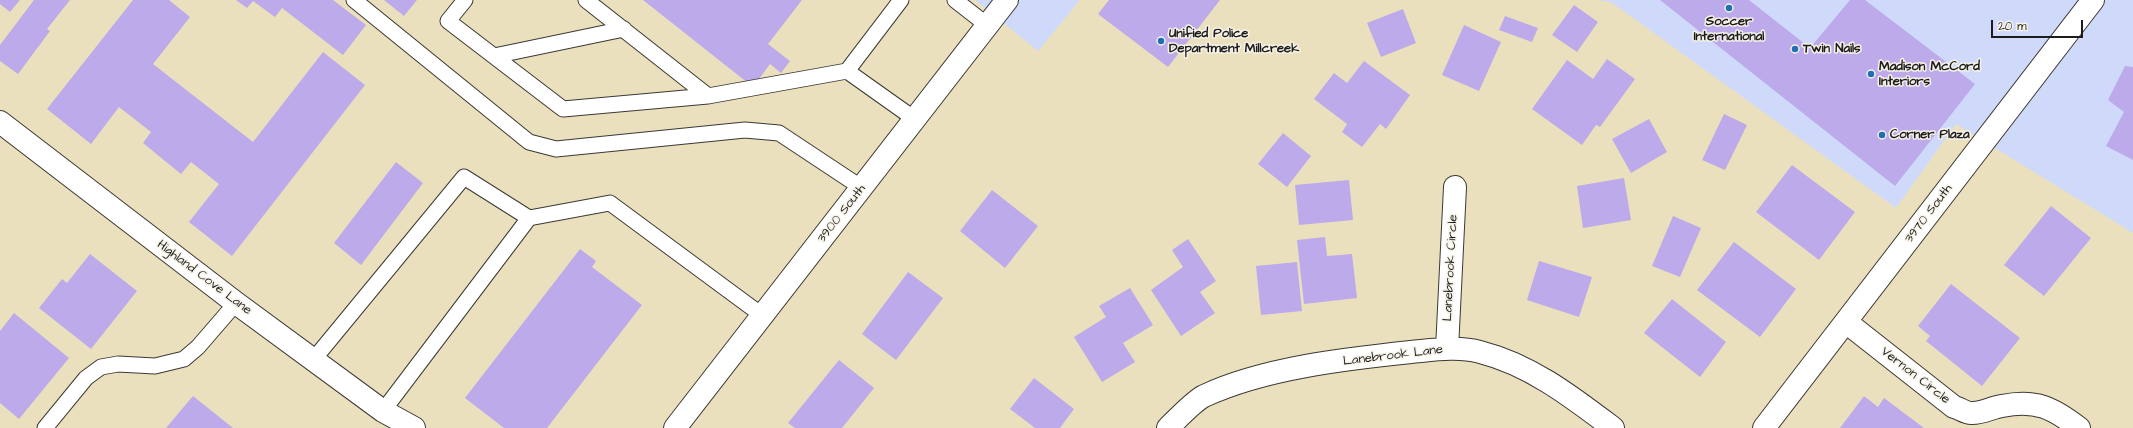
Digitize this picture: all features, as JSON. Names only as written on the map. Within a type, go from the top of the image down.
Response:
[{"type":"street","name":"3970 South","points":[[1764,428],[2093,0]]},
{"type":"street","name":"3900 South","points":[[675,428],[916,120],[1005,1]]},
{"type":"street","name":"Highland Cove Lane","points":[[0,122],[236,303],[383,411],[414,428]]},
{"type":"street","name":"Lanebrook Circle","points":[[1447,349],[1455,187]]},
{"type":"street","name":"Vernon Circle","points":[[1846,322],[1954,406],[1972,413],[2010,404],[2040,404],[2057,411],[2079,428]]},
{"type":"street","name":"Lanebrook Lane","points":[[1168,428],[1203,397],[1249,379],[1304,367],[1394,354],[1447,349],[1478,351],[1509,361],[1541,377],[1571,396],[1613,428]]},
{"type":"lane","points":[[354,0],[529,142],[556,149],[745,130],[779,133],[862,188]]},
{"type":"lane","points":[[465,0],[448,21],[563,109],[708,96],[847,71],[901,0]]},
{"type":"lane","points":[[586,0],[708,96]]},
{"type":"lane","points":[[955,0],[987,25]]},
{"type":"lane","points":[[494,56],[624,29]]},
{"type":"lane","points":[[847,71],[916,120]]},
{"type":"lane","points":[[314,359],[464,177],[528,218]]},
{"type":"lane","points":[[383,411],[528,218],[610,203],[762,316]]},
{"type":"lane","points":[[45,428],[86,378],[101,367],[118,364],[155,366],[184,359],[198,347],[236,303]]},
{"type":"shaded area","points":[[975,0],[1080,0],[1038,51]]},
{"type":"shaded area","points":[[1597,0],[2133,0],[2133,233],[1956,124],[1896,208],[1611,2]]},
{"type":"building","points":[[0,0],[20,0],[10,12],[0,4]]},
{"type":"building","points":[[34,0],[70,0],[47,29],[50,31],[18,74],[0,61],[0,45]]},
{"type":"building","points":[[133,0],[169,0],[190,17],[153,64],[253,142],[323,52],[365,85],[232,256],[189,222],[219,184],[191,162],[181,174],[143,143],[151,132],[119,107],[91,144],[47,109]]},
{"type":"building","points":[[236,0],[333,0],[366,25],[343,55],[282,8],[275,17],[253,1],[247,8]]},
{"type":"building","points":[[384,0],[417,0],[404,16]]},
{"type":"building","points":[[643,0],[802,0],[768,44],[790,61],[781,73],[770,64],[753,87]]},
{"type":"building","name":"Unified Police Department Millcreek","points":[[1109,0],[1220,0],[1168,67],[1098,14]]},
{"type":"building","name":"Corner Plaza","points":[[1660,0],[1749,0],[1810,48],[1850,0],[1865,0],[1975,84],[1895,186]]},
{"type":"building","points":[[1574,5],[1598,22],[1577,52],[1552,35]]},
{"type":"building","points":[[1403,9],[1416,43],[1381,57],[1367,23]]},
{"type":"building","points":[[1505,16],[1538,28],[1532,42],[1499,30]]},
{"type":"building","points":[[1464,25],[1501,42],[1479,91],[1442,75]]},
{"type":"building","points":[[1607,59],[1635,79],[1600,127],[1596,125],[1582,145],[1532,109],[1567,60],[1593,79]]},
{"type":"building","points":[[1364,61],[1410,95],[1386,129],[1380,124],[1362,147],[1342,132],[1347,124],[1314,99],[1334,73],[1347,83]]},
{"type":"building","points":[[2125,66],[2133,67],[2133,160],[2106,146],[2124,112],[2108,100]]},
{"type":"building","points":[[1724,114],[1747,125],[1725,170],[1702,160]]},
{"type":"building","points":[[1649,119],[1667,152],[1631,173],[1612,139]]},
{"type":"building","points":[[1283,133],[1311,156],[1287,187],[1258,164]]},
{"type":"building","points":[[396,162],[423,183],[361,265],[334,243]]},
{"type":"building","points":[[1792,165],[1855,212],[1819,260],[1756,212]]},
{"type":"building","points":[[1624,178],[1631,220],[1583,228],[1577,186]]},
{"type":"building","points":[[1349,180],[1353,220],[1299,225],[1295,185]]},
{"type":"building","points":[[992,190],[1038,226],[1005,268],[960,231]]},
{"type":"building","points":[[2051,206],[2091,238],[2044,296],[2004,265]]},
{"type":"building","points":[[1673,216],[1701,228],[1680,277],[1652,266]]},
{"type":"building","points":[[1325,237],[1327,256],[1352,254],[1357,298],[1304,304],[1297,240]]},
{"type":"building","points":[[1188,239],[1216,281],[1200,292],[1215,313],[1181,336],[1151,290],[1183,267],[1172,250]]},
{"type":"building","points":[[1734,242],[1796,289],[1760,337],[1697,290]]},
{"type":"building","points":[[580,249],[596,261],[592,267],[642,305],[547,428],[504,428],[465,398]]},
{"type":"building","points":[[90,254],[137,291],[91,349],[39,308],[62,279],[67,283]]},
{"type":"building","points":[[1539,261],[1592,277],[1579,317],[1527,300]]},
{"type":"building","points":[[1297,262],[1302,311],[1261,315],[1256,266]]},
{"type":"building","points":[[908,272],[943,298],[896,360],[862,334]]},
{"type":"building","points":[[1951,284],[2020,338],[1982,386],[1926,341],[1930,336],[1918,326]]},
{"type":"building","points":[[1130,288],[1153,325],[1123,343],[1135,362],[1102,382],[1074,337],[1106,317],[1099,306]]},
{"type":"building","points":[[1672,299],[1726,342],[1700,377],[1644,333]]},
{"type":"building","points":[[14,313],[69,358],[19,419],[0,403],[0,331]]},
{"type":"building","points":[[839,360],[874,388],[842,428],[795,428],[788,423]]},
{"type":"building","points":[[1034,378],[1074,409],[1060,428],[1035,428],[1010,409]]},
{"type":"building","points":[[193,396],[233,428],[166,428]]},
{"type":"building","points":[[1864,396],[1878,407],[1884,398],[1924,428],[1840,428]]},
{"type":"place","name":"Soccer International","points":[[1729,8]]},
{"type":"place","name":"Unified Police Department Millcreek","points":[[1161,41]]},
{"type":"place","name":"Twin Nails","points":[[1795,49]]},
{"type":"place","name":"Madison McCord Interiors","points":[[1871,74]]},
{"type":"place","name":"Corner Plaza","points":[[1882,135]]}]
